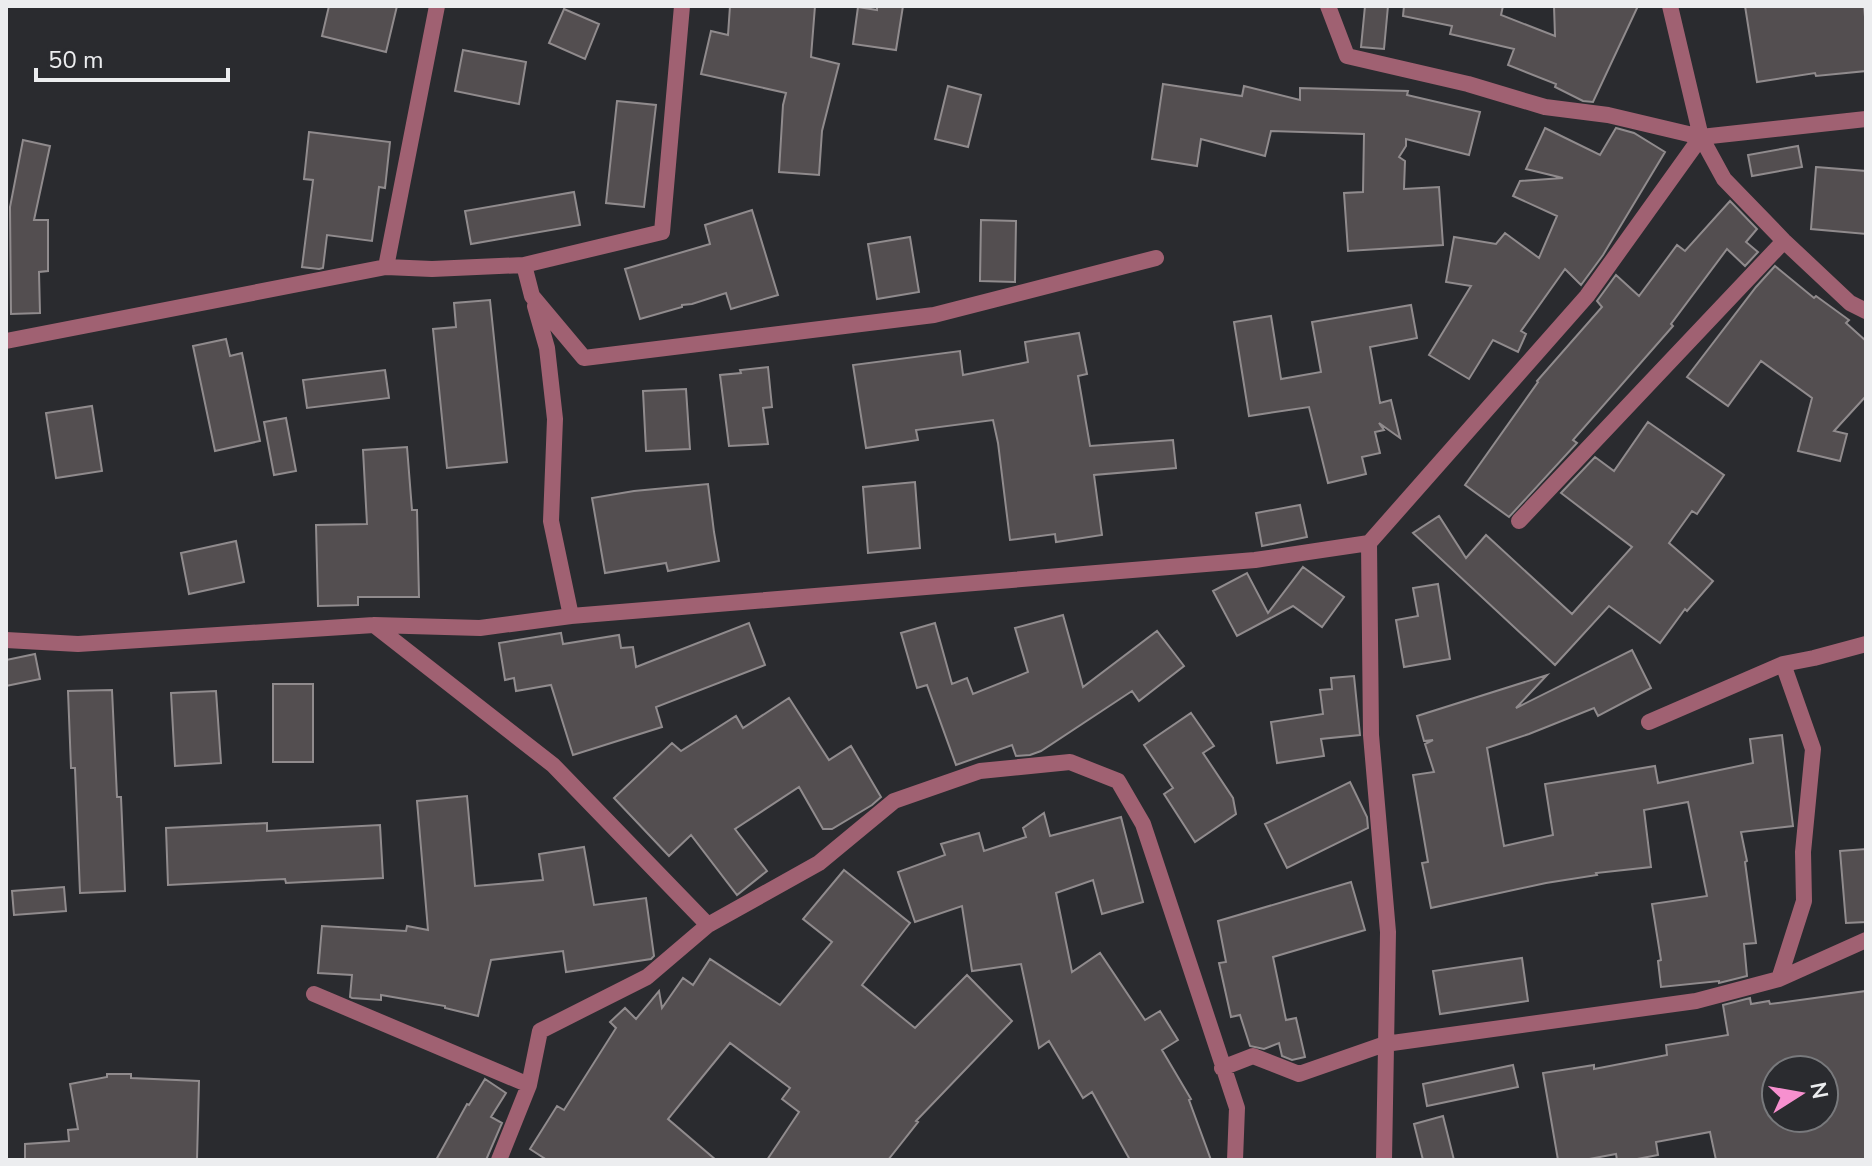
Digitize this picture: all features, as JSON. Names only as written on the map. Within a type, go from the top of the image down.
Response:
[{"type":"street","points":[[386,267],[437,6]]},
{"type":"street","points":[[6,341],[386,267],[524,265],[662,232],[682,6]]},
{"type":"street","points":[[1328,6],[1347,56],[1468,84],[1545,107],[1608,115],[1701,137],[1866,119]]},
{"type":"street","points":[[1670,6],[1701,137],[1724,179],[1850,303],[1866,311]]},
{"type":"street","points":[[6,640],[78,644],[374,625],[480,628],[571,616],[1255,560],[1369,543],[1587,296],[1701,137]]},
{"type":"street","points":[[1519,521],[1784,241]]},
{"type":"street","points":[[532,296],[584,358],[934,315],[1156,258]]},
{"type":"street","points":[[524,265],[547,348],[555,419],[551,521],[571,616]]},
{"type":"street","points":[[1369,543],[1371,735],[1388,932],[1384,1160]]},
{"type":"street","points":[[374,625],[553,765],[708,925]]},
{"type":"street","points":[[1649,722],[1783,664],[1866,644]]},
{"type":"street","points":[[1779,979],[1804,901],[1803,852],[1813,749],[1783,664]]},
{"type":"street","points":[[499,1160],[529,1085],[540,1031],[647,977],[708,925],[819,863],[894,801],[980,771],[1070,762],[1118,781],[1143,824],[1237,1108],[1235,1160]]},
{"type":"street","points":[[1222,1068],[1253,1056],[1299,1074],[1385,1044],[1696,1001],[1779,979],[1866,940]]},
{"type":"street","points":[[314,994],[529,1085]]},
{"type":"building","points":[[329,6],[397,6],[386,52],[322,36]]},
{"type":"building","points":[[730,6],[815,6],[811,57],[839,64],[822,131],[819,175],[779,172],[786,93],[701,74],[711,31],[728,35]]},
{"type":"building","points":[[877,6],[903,6],[896,50],[853,44],[858,7],[877,10]]},
{"type":"building","points":[[1365,6],[1388,6],[1384,49],[1361,47]]},
{"type":"building","points":[[1404,6],[1503,6],[1501,15],[1555,36],[1554,6],[1638,6],[1593,102],[1583,101],[1555,87],[1556,84],[1508,65],[1514,49],[1450,34],[1452,26],[1403,16]]},
{"type":"building","points":[[1745,6],[1864,6],[1866,71],[1816,76],[1815,73],[1757,82]]},
{"type":"building","points":[[564,9],[599,24],[585,59],[549,43]]},
{"type":"building","points":[[463,50],[526,62],[519,104],[455,91]]},
{"type":"building","points":[[1163,84],[1242,96],[1244,86],[1300,100],[1300,88],[1408,91],[1407,95],[1480,112],[1469,155],[1406,139],[1406,146],[1399,157],[1405,161],[1404,189],[1439,187],[1443,245],[1348,251],[1344,193],[1363,192],[1364,134],[1271,131],[1265,156],[1201,139],[1197,166],[1152,159]]},
{"type":"building","points":[[948,86],[981,95],[968,147],[935,139]]},
{"type":"building","points":[[617,101],[656,105],[644,207],[606,203]]},
{"type":"building","points":[[1545,128],[1600,155],[1616,128],[1634,133],[1665,152],[1603,255],[1581,285],[1565,269],[1521,331],[1526,334],[1518,352],[1493,340],[1469,379],[1429,355],[1471,286],[1446,282],[1454,237],[1496,244],[1505,233],[1539,258],[1557,216],[1513,196],[1520,181],[1563,178],[1526,169]]},
{"type":"building","points":[[309,132],[390,142],[385,188],[379,187],[372,241],[327,235],[323,268],[319,269],[302,267],[313,180],[304,179]]},
{"type":"building","points":[[23,140],[50,146],[34,220],[48,220],[48,271],[39,272],[40,313],[11,314],[10,207]]},
{"type":"building","points":[[1798,146],[1802,167],[1752,176],[1748,155]]},
{"type":"building","points":[[1816,167],[1866,171],[1866,234],[1811,229]]},
{"type":"building","points":[[574,192],[580,225],[471,244],[465,211]]},
{"type":"building","points":[[1730,201],[1757,229],[1746,242],[1758,252],[1745,266],[1727,249],[1671,324],[1673,326],[1573,440],[1577,443],[1509,517],[1465,485],[1537,381],[1602,307],[1597,301],[1616,275],[1639,296],[1677,245],[1685,251]]},
{"type":"building","points":[[752,210],[778,295],[731,309],[726,293],[640,319],[625,269],[710,244],[705,225]]},
{"type":"building","points":[[981,220],[1016,221],[1015,282],[980,281]]},
{"type":"building","points":[[910,237],[919,292],[877,299],[868,244]]},
{"type":"building","points":[[1775,266],[1814,298],[1816,296],[1849,320],[1846,323],[1866,341],[1866,396],[1834,431],[1847,434],[1840,461],[1798,451],[1812,398],[1761,361],[1728,406],[1687,377]]},
{"type":"building","points":[[490,300],[507,462],[447,468],[433,329],[456,327],[454,303]]},
{"type":"building","points":[[1411,305],[1417,338],[1370,347],[1380,403],[1391,400],[1400,438],[1379,423],[1384,430],[1375,432],[1380,453],[1362,457],[1366,474],[1328,483],[1309,407],[1249,416],[1234,322],[1271,316],[1281,379],[1321,372],[1312,322]]},
{"type":"building","points":[[1079,333],[1087,374],[1078,376],[1090,446],[1173,440],[1176,468],[1094,475],[1102,535],[1056,542],[1055,534],[1010,540],[993,420],[916,430],[918,440],[866,448],[853,365],[960,351],[963,375],[1028,362],[1025,342]]},
{"type":"building","points":[[226,339],[230,356],[242,353],[260,441],[215,451],[193,346]]},
{"type":"building","points":[[768,367],[772,407],[763,408],[768,444],[729,446],[720,375]]},
{"type":"building","points":[[385,370],[389,398],[307,408],[303,380]]},
{"type":"building","points":[[686,389],[690,449],[646,451],[643,391]]},
{"type":"building","points":[[92,406],[102,471],[56,478],[46,413]]},
{"type":"building","points":[[286,418],[296,471],[274,475],[264,422]]},
{"type":"building","points":[[1648,422],[1724,475],[1697,514],[1692,511],[1669,543],[1713,581],[1687,611],[1685,609],[1660,643],[1609,606],[1555,665],[1413,533],[1439,516],[1466,558],[1486,535],[1572,614],[1632,547],[1561,493],[1595,457],[1614,471]]},
{"type":"building","points":[[407,447],[412,510],[417,510],[419,597],[358,597],[358,605],[318,606],[316,525],[367,524],[363,450]]},
{"type":"building","points":[[915,482],[920,548],[868,553],[863,487]]},
{"type":"building","points":[[708,484],[719,561],[668,571],[666,563],[605,573],[592,498]]},
{"type":"building","points":[[1300,505],[1307,537],[1262,546],[1256,513]]},
{"type":"building","points":[[236,541],[244,582],[189,594],[181,553]]},
{"type":"building","points":[[1303,567],[1344,597],[1322,627],[1293,606],[1237,636],[1213,591],[1247,573],[1268,613]]},
{"type":"building","points":[[1438,584],[1450,659],[1404,667],[1396,620],[1418,616],[1413,588]]},
{"type":"building","points":[[1063,615],[1083,687],[1157,631],[1184,666],[1139,701],[1132,691],[1041,751],[1016,756],[1012,745],[956,765],[927,685],[917,688],[901,633],[935,623],[952,684],[967,678],[973,694],[1028,672],[1015,628]]},
{"type":"building","points":[[749,623],[765,665],[656,707],[662,727],[573,755],[551,685],[516,691],[514,678],[505,680],[499,643],[561,633],[563,644],[619,635],[621,648],[633,647],[636,667]]},
{"type":"building","points":[[1632,650],[1651,688],[1598,716],[1594,708],[1487,748],[1504,846],[1553,835],[1545,784],[1655,766],[1658,783],[1753,763],[1750,739],[1782,735],[1793,826],[1741,832],[1756,943],[1744,944],[1747,976],[1719,983],[1661,987],[1658,961],[1661,960],[1652,904],[1707,896],[1688,802],[1644,810],[1651,867],[1596,873],[1431,908],[1422,863],[1428,862],[1413,775],[1434,772],[1425,744],[1433,740],[1424,741],[1417,716],[1547,675],[1516,708]]},
{"type":"building","points":[[35,654],[40,679],[6,686],[6,660]]},
{"type":"building","points":[[1354,676],[1360,735],[1321,739],[1324,756],[1277,763],[1271,722],[1323,714],[1320,690],[1332,689],[1331,678]]},
{"type":"building","points":[[273,684],[313,684],[313,762],[273,762]]},
{"type":"building","points":[[112,690],[125,891],[80,893],[75,768],[71,768],[68,691]]},
{"type":"building","points":[[216,691],[221,763],[175,766],[171,693]]},
{"type":"building","points":[[789,698],[829,760],[851,746],[881,797],[832,829],[823,829],[799,787],[735,829],[767,871],[737,895],[691,835],[669,856],[614,798],[672,743],[681,751],[736,716],[743,728]]},
{"type":"building","points":[[1191,713],[1214,746],[1203,753],[1233,798],[1236,814],[1195,842],[1164,794],[1173,788],[1144,745]]},
{"type":"building","points":[[1350,782],[1367,817],[1368,828],[1287,868],[1265,824]]},
{"type":"building","points":[[467,796],[475,886],[543,880],[539,854],[584,847],[594,905],[646,898],[654,956],[651,959],[566,972],[563,951],[491,960],[478,1016],[445,1006],[381,995],[381,1000],[352,998],[352,975],[318,973],[322,926],[406,931],[407,926],[428,930],[417,801]]},
{"type":"building","points":[[1044,813],[1050,836],[1121,817],[1143,902],[1102,914],[1093,880],[1056,893],[1072,972],[1100,953],[1145,1020],[1160,1011],[1178,1040],[1162,1050],[1191,1099],[1211,1160],[1130,1160],[1092,1092],[1083,1098],[1049,1041],[1039,1048],[1021,964],[972,971],[962,906],[915,922],[898,872],[945,855],[941,844],[979,833],[984,851],[1026,837],[1023,828]]},
{"type":"building","points":[[267,823],[267,831],[380,825],[383,878],[168,885],[166,828]]},
{"type":"building","points":[[1866,849],[1866,922],[1846,923],[1840,851]]},
{"type":"building","points":[[844,870],[910,923],[862,985],[915,1028],[967,975],[1012,1021],[916,1121],[888,1160],[767,1160],[799,1112],[782,1099],[790,1088],[730,1043],[668,1119],[716,1160],[547,1160],[530,1149],[557,1106],[564,1110],[616,1028],[610,1022],[625,1008],[636,1019],[659,991],[662,1008],[683,978],[693,985],[710,959],[780,1005],[832,942],[803,919]]},
{"type":"building","points":[[1351,882],[1365,930],[1273,957],[1286,1020],[1296,1018],[1305,1057],[1292,1060],[1282,1056],[1279,1043],[1264,1049],[1250,1046],[1240,1015],[1231,1017],[1219,963],[1226,962],[1218,921]]},
{"type":"building","points":[[64,887],[66,911],[14,915],[12,891]]},
{"type":"building","points":[[1522,958],[1528,1001],[1440,1014],[1433,971]]},
{"type":"building","points":[[1866,991],[1866,1160],[1716,1160],[1710,1132],[1656,1142],[1658,1155],[1632,1160],[1617,1160],[1616,1154],[1584,1160],[1558,1160],[1543,1073],[1594,1065],[1594,1069],[1667,1055],[1666,1045],[1728,1035],[1723,1005],[1750,998],[1751,1004],[1769,1001],[1770,1004]]},
{"type":"building","points":[[1513,1065],[1518,1087],[1427,1106],[1423,1084]]},
{"type":"building","points":[[107,1074],[199,1081],[197,1160],[25,1160],[25,1144],[69,1141],[68,1130],[78,1129],[70,1084],[107,1077]]},
{"type":"building","points":[[485,1079],[506,1093],[491,1117],[502,1123],[486,1160],[436,1160],[467,1104]]},
{"type":"building","points":[[1443,1116],[1454,1160],[1423,1160],[1414,1124]]}]
